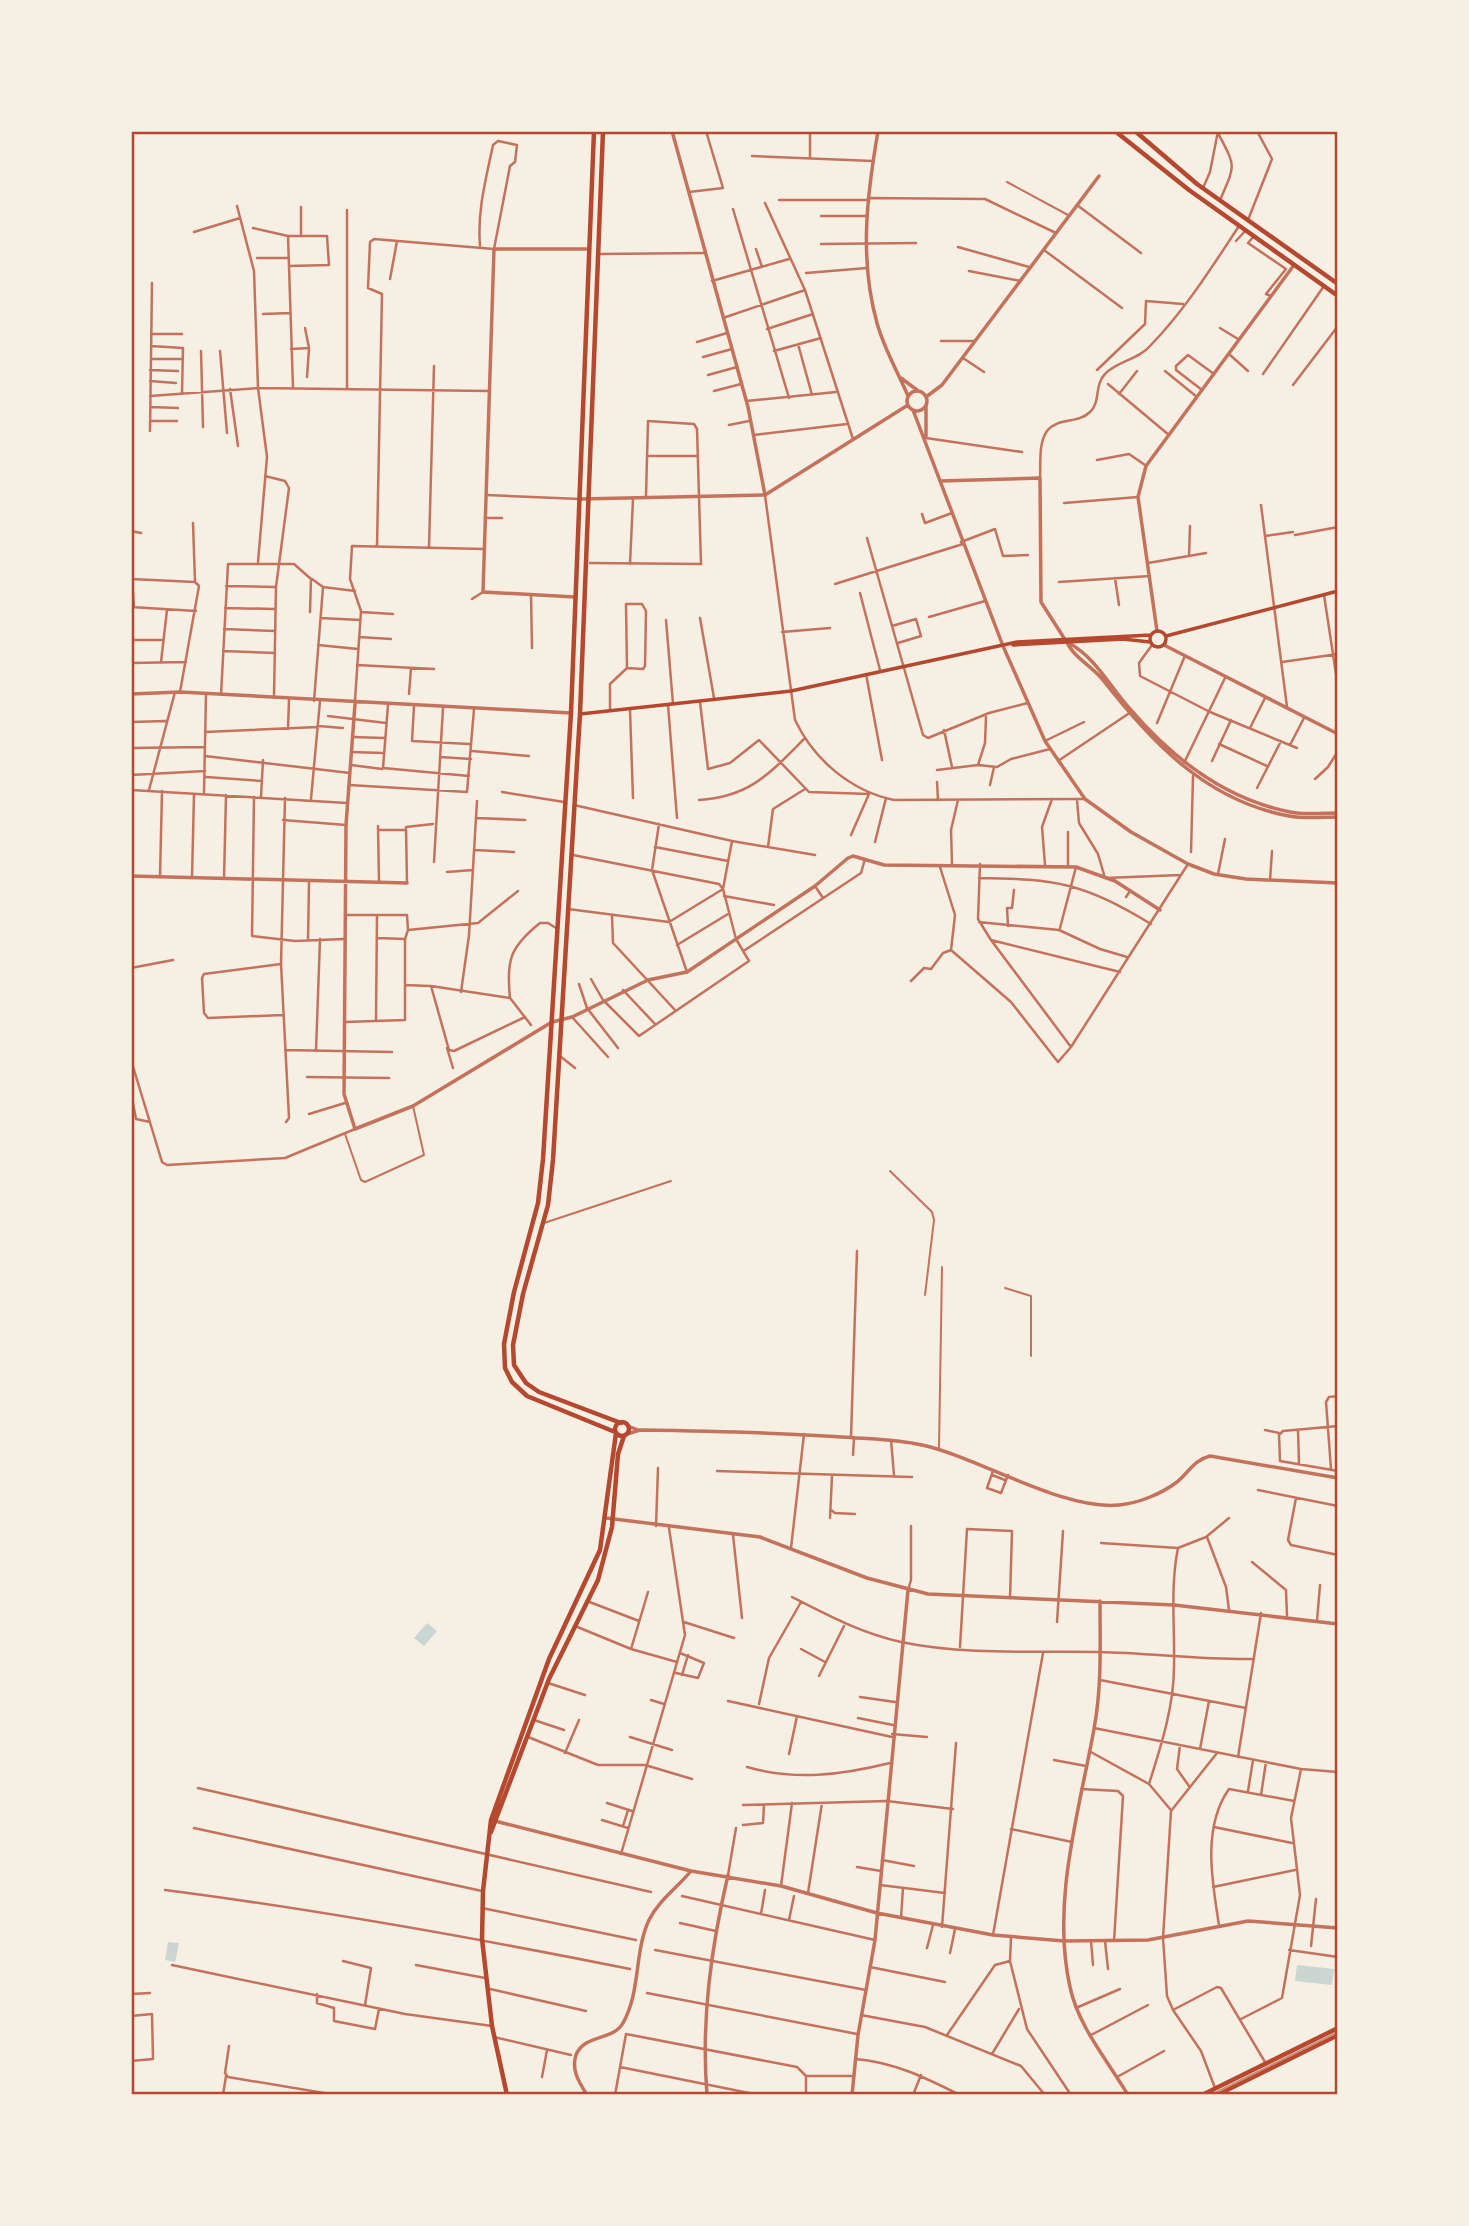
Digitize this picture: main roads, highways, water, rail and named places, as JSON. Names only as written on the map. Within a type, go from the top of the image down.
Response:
[{"type":"main road","points":[[594,131],[570,713],[552,1022],[538,1203],[514,1292],[503,1360],[512,1382],[527,1396],[626,1435]]},
{"type":"main road","points":[[507,2095],[492,2026],[482,1939],[483,1891],[491,1819],[549,1659],[597,1561],[609,1519],[617,1465],[628,1426],[539,1392],[519,1376],[514,1366],[513,1345],[523,1294],[543,1223],[552,1170],[580,714],[603,131]]},
{"type":"main road","points":[[1115,131],[1239,226],[1338,296]]},
{"type":"main road","points":[[1135,131],[1197,184],[1338,284]]},
{"type":"main road","points":[[1192,191],[1197,184]]},
{"type":"main road","points":[[570,713],[630,710],[790,691],[1003,646],[1150,635],[1157,631],[1166,636],[1338,591]]},
{"type":"main road","points":[[1150,635],[1151,643]]},
{"type":"main road","points":[[1065,640],[1123,639],[1151,643],[1158,648],[1164,645],[1166,636]]},
{"type":"main road","points":[[491,1833],[548,1683],[587,1601],[606,1552],[615,1432],[616,1425],[621,1423]]},
{"type":"main road","points":[[1202,2095],[1338,2028]]},
{"type":"main road","points":[[1217,2095],[1338,2035]]},
{"type":"railway","points":[[1211,2095],[1338,2032]]}]
